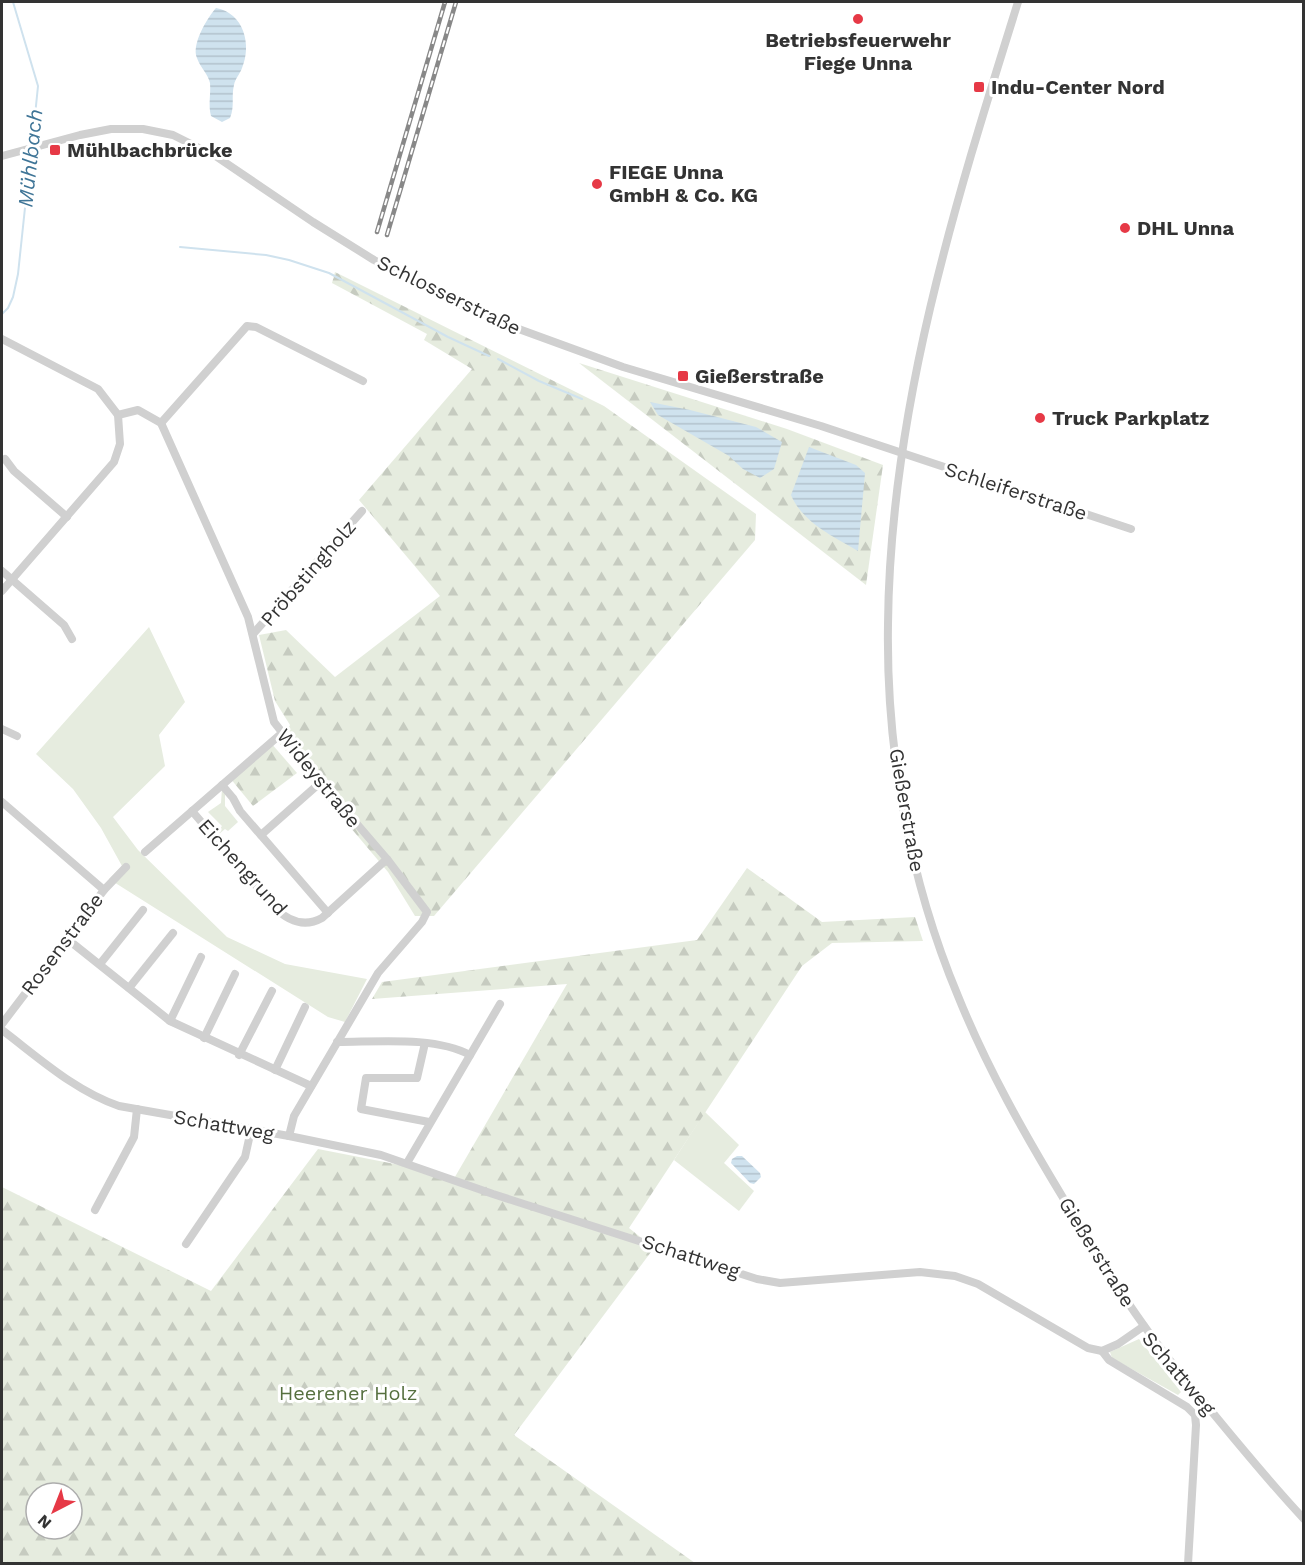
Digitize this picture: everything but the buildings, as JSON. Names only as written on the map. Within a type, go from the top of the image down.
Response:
[{"type":"street","name":"Gießerstraße","points":[[1018,2],[964,177],[914,381],[902,452],[888,620],[889,675],[896,762],[903,808],[923,894],[956,992],[1010,1107],[1080,1227],[1144,1326]]},
{"type":"street","name":"Schlosserstraße","points":[[2,156],[111,129],[143,129],[173,135],[217,157],[374,260],[457,303],[607,362],[768,409],[902,452]]},
{"type":"street","points":[[118,415],[138,410],[161,423],[247,326],[256,327],[363,381]]},
{"type":"street","points":[[2,339],[98,389],[118,415],[120,444],[114,462],[2,591]]},
{"type":"street","name":"Wideystraße","points":[[161,423],[248,617],[274,722],[321,782],[387,859],[427,912],[422,922],[378,973],[294,1116],[289,1136]]},
{"type":"street","name":"Schleiferstraße","points":[[902,452],[1131,529]]},
{"type":"street","points":[[5,459],[14,471],[67,517]]},
{"type":"street","name":"Pröbstingholz","points":[[253,634],[362,511]]},
{"type":"street","points":[[2,571],[64,626],[72,639]]},
{"type":"street","points":[[2,729],[17,736]]},
{"type":"street","points":[[145,852],[282,733]]},
{"type":"street","name":"Eichengrund","points":[[261,835],[321,782]]},
{"type":"street","name":"Eichengrund","points":[[222,785],[261,835],[328,913]]},
{"type":"street","points":[[2,802],[104,890]]},
{"type":"street","name":"Eichengrund","points":[[192,811],[281,913],[298,922],[315,922],[328,913],[387,859]]},
{"type":"street","name":"Rosenstraße","points":[[2,1024],[66,938],[104,890],[126,867]]},
{"type":"street","points":[[100,964],[143,910]]},
{"type":"street","points":[[129,988],[173,933]]},
{"type":"street","points":[[66,938],[170,1022],[311,1086]]},
{"type":"street","points":[[170,1022],[201,957]]},
{"type":"street","points":[[204,1038],[235,974]]},
{"type":"street","points":[[239,1055],[272,991]]},
{"type":"street","points":[[406,1163],[500,1004]]},
{"type":"street","points":[[275,1070],[305,1007]]},
{"type":"street","name":"Schattweg","points":[[2,1030],[92,1095],[119,1106],[381,1155],[493,1194],[757,1279],[780,1283],[920,1272],[954,1276],[978,1284],[1088,1348],[1102,1351],[1118,1344],[1144,1326],[1248,1456],[1304,1519]]},
{"type":"street","points":[[338,1042],[448,1045],[470,1055]]},
{"type":"street","points":[[425,1043],[417,1078],[366,1078],[361,1109],[429,1122]]},
{"type":"street","points":[[95,1210],[134,1137],[137,1109]]},
{"type":"street","points":[[186,1244],[245,1157],[250,1130]]},
{"type":"street","points":[[1102,1351],[1109,1360],[1187,1407],[1195,1415],[1188,1563]]},
{"type":"green space","points":[[335,272],[604,406],[756,514],[755,540],[434,916],[415,916],[388,872],[280,744],[290,725],[275,701],[259,635],[286,630],[335,677],[440,596],[359,500],[472,369],[424,340],[427,334],[332,283]]},
{"type":"green space","points":[[579,363],[787,429],[883,465],[866,585]]},
{"type":"green space","points":[[149,627],[185,702],[159,735],[165,766],[113,817],[138,850],[227,937],[285,964],[367,979],[345,1022],[328,1017],[109,879],[122,866],[101,828],[73,789],[36,754]]},
{"type":"green space","points":[[271,743],[297,773],[253,806],[230,778]]},
{"type":"green space","points":[[222,788],[225,791],[225,806],[238,822],[228,831],[225,829],[219,834],[217,832],[222,826],[208,812],[221,803]]},
{"type":"green space","name":"Heerener Holz","points":[[747,868],[822,922],[915,917],[923,941],[832,943],[802,966],[629,1228],[654,1248],[514,1435],[695,1563],[2,1563],[2,1187],[211,1291],[318,1149],[405,1166],[452,1182],[567,984],[372,999],[382,982],[697,940]]},
{"type":"green space","points":[[705,1112],[739,1145],[724,1163],[754,1191],[739,1211],[674,1160]]},
{"type":"green space","points":[[1139,1339],[1181,1392],[1178,1395],[1112,1358],[1110,1352]]},
{"type":"water","points":[[216,8],[233,16],[239,23],[246,40],[245,59],[235,81],[230,118],[222,122],[211,116],[210,83],[196,53],[201,32]]},
{"type":"water","points":[[650,402],[756,427],[782,442],[774,469],[760,478],[743,469],[729,456],[658,415]]},
{"type":"water","points":[[809,447],[856,465],[865,473],[858,551],[811,521],[796,505],[791,495]]},
{"type":"water","points":[[742,1156],[760,1173],[761,1177],[754,1184],[750,1183],[731,1163],[732,1159]]},
{"type":"waterway","name":"Mühlbach","points":[[13,2],[38,86],[32,145]]},
{"type":"waterway","name":"Mühlbach","points":[[2,314],[13,297],[18,274],[31,151]]},
{"type":"waterway","points":[[180,247],[266,255],[329,273],[448,337],[489,356]]},
{"type":"waterway","points":[[498,359],[539,381],[582,399]]},
{"type":"railway","points":[[377,232],[445,2]]},
{"type":"railway","points":[[387,235],[456,2]]},
{"type":"place","name":"Betriebsfeuerwehr Fiege Unna","points":[[858,19]]},
{"type":"place","name":"Indu-Center Nord","points":[[979,87]]},
{"type":"place","name":"Mühlbachbrücke","points":[[55,150]]},
{"type":"place","name":"FIEGE Unna GmbH & Co. KG","points":[[597,184]]},
{"type":"place","name":"DHL Unna","points":[[1125,228]]},
{"type":"place","name":"Gießerstraße","points":[[683,376]]},
{"type":"place","name":"Truck Parkplatz","points":[[1040,418]]}]
